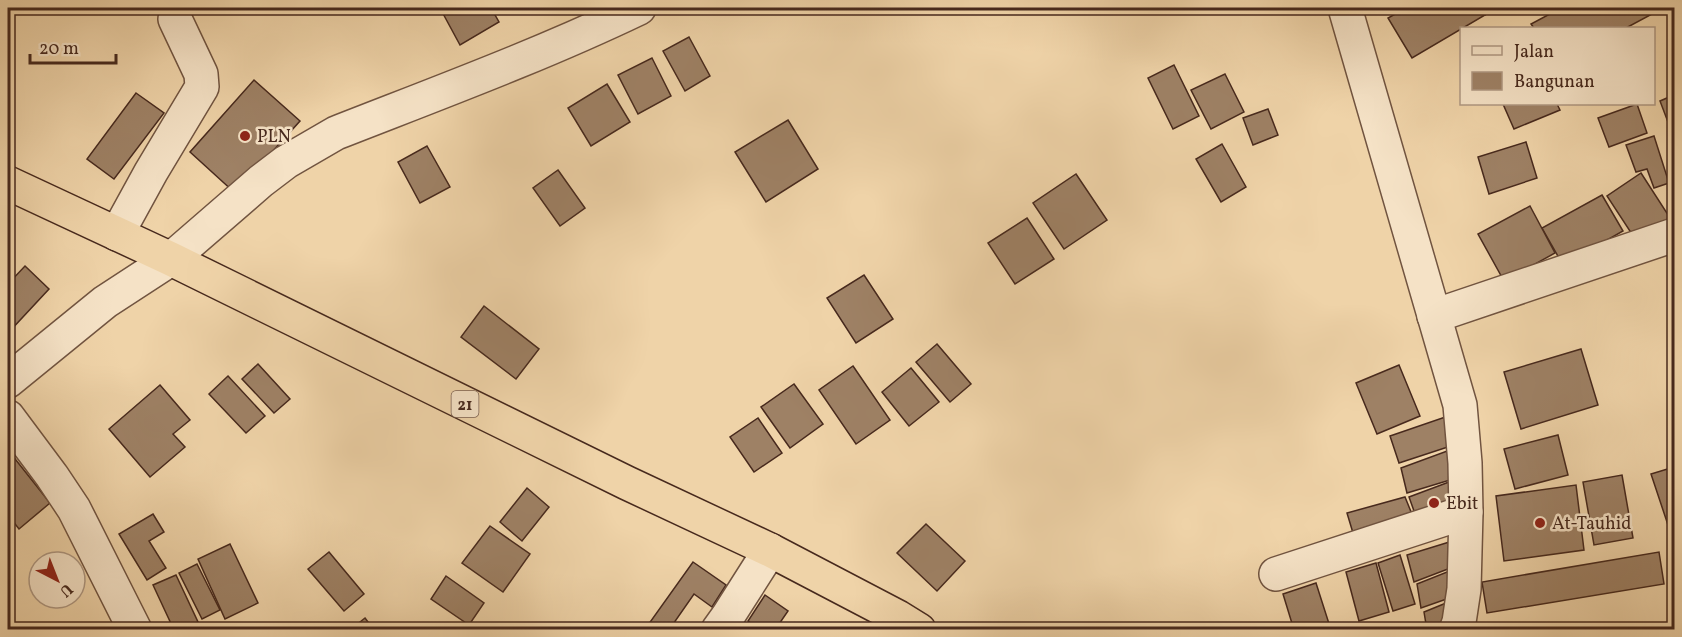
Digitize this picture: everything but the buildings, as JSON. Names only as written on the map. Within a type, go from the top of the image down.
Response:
[{"type":"highway","name":"21","points":[[8,183],[171,259],[627,483],[770,550],[920,630]]},
{"type":"street","points":[[8,381],[105,302],[171,259],[261,181],[315,144],[510,65],[639,8]]},
{"type":"street","points":[[1345,8],[1460,405],[1466,512],[1464,589],[1456,630]]},
{"type":"street","points":[[117,234],[202,87],[201,74],[175,18]]},
{"type":"street","points":[[1434,316],[1674,235]]},
{"type":"street","points":[[8,417],[74,509],[135,630]]},
{"type":"street","points":[[1276,574],[1466,512]]},
{"type":"street","points":[[717,630],[770,550]]},
{"type":"place","name":"PLN","points":[[245,136]]},
{"type":"place","name":"Ebit","points":[[1434,503]]},
{"type":"place","name":"At-Tauhid","points":[[1540,523]]}]
